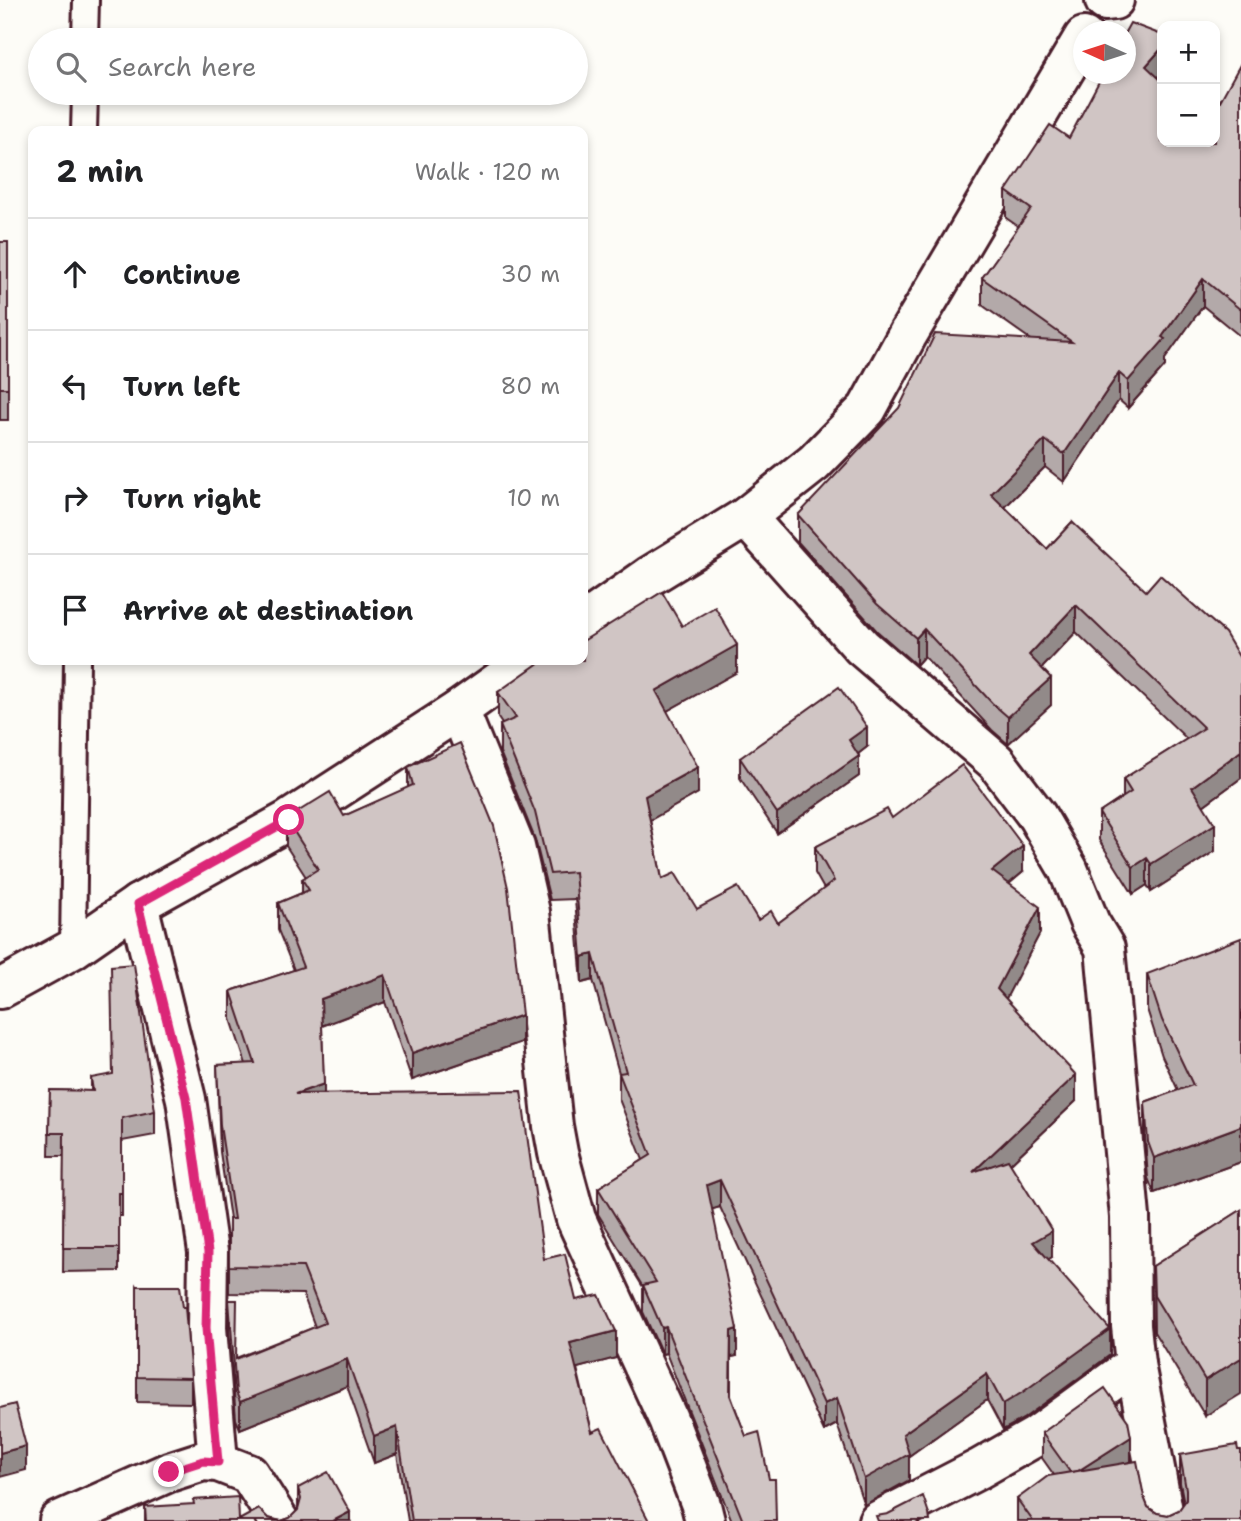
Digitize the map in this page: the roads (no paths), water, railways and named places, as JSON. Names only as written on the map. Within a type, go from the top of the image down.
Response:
[{"type":"street","points":[[1093,21],[1105,0],[1114,0]]},
{"type":"street","points":[[588,619],[650,576],[746,517],[814,463],[867,409],[908,334],[1073,54]]},
{"type":"street","points":[[746,517],[863,647],[996,762],[1037,816],[1062,858],[1090,923],[1105,948],[1130,1217],[1131,1326],[1135,1364],[1165,1521]]},
{"type":"street","points":[[0,989],[74,948],[138,904],[289,820],[459,710],[522,665]]},
{"type":"street","points":[[459,710],[515,847],[530,912],[553,1126],[576,1219],[668,1419],[705,1521]]},
{"type":"street","points":[[138,904],[186,1098],[206,1239],[206,1328],[218,1462]]},
{"type":"street","points":[[878,1521],[1035,1437],[1135,1364]]},
{"type":"street","points":[[59,1521],[169,1472],[203,1461],[218,1462],[249,1474],[279,1521]]},
{"type":"lane","points":[[85,28],[86,0]]},
{"type":"lane","points":[[84,126],[85,105]]},
{"type":"lane","points":[[74,948],[77,665]]}]
